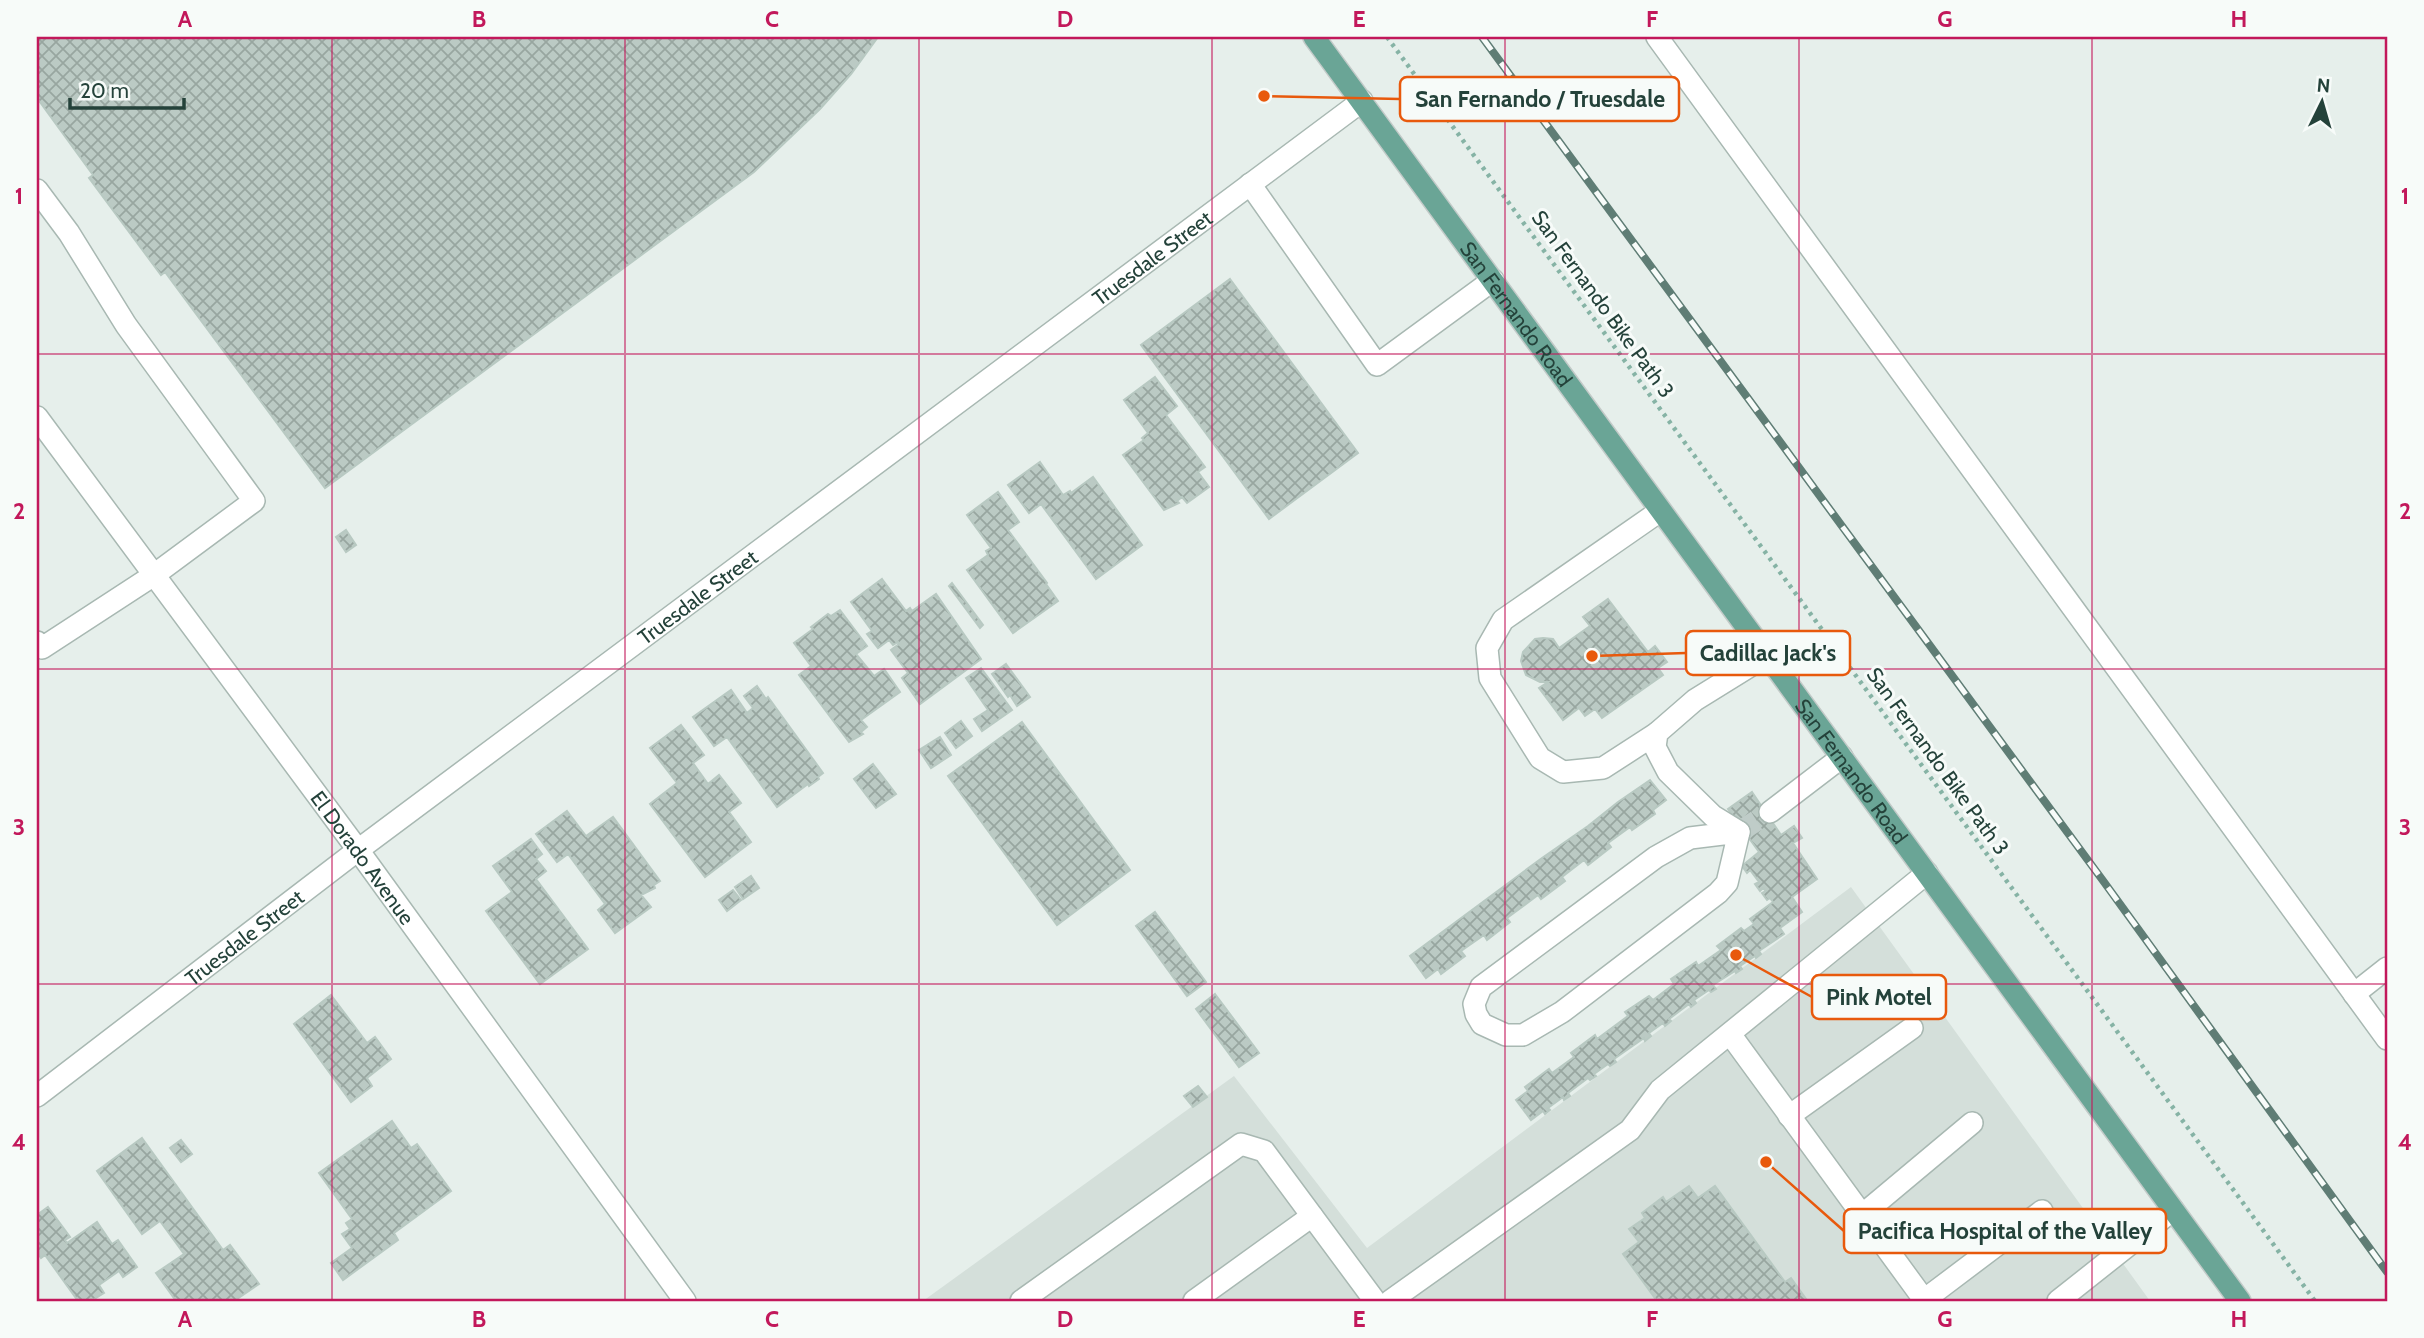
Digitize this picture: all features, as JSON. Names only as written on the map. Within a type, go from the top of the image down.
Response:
[{"type":"main road","name":"San Fernando Road","points":[[1314,37],[2240,1301]]},
{"type":"street","points":[[1657,37],[2387,1040]]},
{"type":"street","name":"Truesdale Street","points":[[37,1096],[358,850],[1362,101]]},
{"type":"street","points":[[1250,184],[1377,365],[1493,280]]},
{"type":"street","points":[[37,190],[69,233],[126,325],[254,501],[153,575],[42,648],[37,642]]},
{"type":"street","name":"El Dorado Avenue","points":[[37,417],[358,850],[685,1301]]},
{"type":"street","points":[[1660,511],[1503,620],[1487,648],[1490,678],[1540,758],[1563,772],[1603,768],[1657,733],[1695,700],[1766,656]]},
{"type":"street","points":[[1657,733],[1655,747],[1668,772],[1713,816],[1740,832]]},
{"type":"street","points":[[1770,812],[1842,757]]},
{"type":"street","points":[[1740,832],[1727,883],[1718,893],[1562,1013],[1522,1035],[1506,1035],[1482,1024],[1474,1003],[1481,986],[1656,857],[1690,838],[1740,832]]},
{"type":"street","points":[[1390,1301],[1630,1130],[1660,1090],[1927,873]]},
{"type":"street","points":[[2354,994],[2387,968]]},
{"type":"street","points":[[1789,1116],[1912,1028]]},
{"type":"street","points":[[1730,1034],[1924,1301],[2042,1210]]},
{"type":"street","points":[[1862,1215],[1972,1123]]},
{"type":"street","points":[[1021,1301],[1241,1144],[1264,1151],[1375,1301]]},
{"type":"street","points":[[2058,1301],[2173,1210]]},
{"type":"street","points":[[1194,1301],[1312,1216]]},
{"type":"path","name":"San Fernando Bike Path 3","points":[[1387,37],[2315,1301]]},
{"type":"shaded area","points":[[1851,887],[2150,1301],[923,1301],[1234,1076],[1367,1248]]},
{"type":"building","points":[[37,37],[878,37],[851,74],[820,109],[754,172],[325,488],[165,272],[161,275],[89,178],[93,175],[37,98]]},
{"type":"building","points":[[1230,279],[1358,453],[1269,519],[1141,345]]},
{"type":"building","points":[[1155,377],[1177,406],[1166,415],[1205,467],[1198,472],[1209,487],[1187,503],[1182,497],[1177,501],[1179,503],[1164,510],[1123,455],[1144,440],[1142,438],[1148,433],[1124,400]]},
{"type":"building","points":[[1040,462],[1063,495],[1070,491],[1071,493],[1093,477],[1142,545],[1096,579],[1041,504],[1029,513],[1008,485]]},
{"type":"building","points":[[998,492],[1019,522],[1008,530],[1058,601],[1013,633],[967,570],[988,555],[986,551],[991,548],[967,515]]},
{"type":"building","points":[[346,530],[356,545],[346,552],[336,537]]},
{"type":"building","points":[[882,579],[906,611],[910,608],[912,611],[936,594],[981,659],[920,704],[902,678],[908,673],[891,650],[898,642],[893,645],[889,640],[878,648],[867,634],[872,631],[851,602]]},
{"type":"building","points":[[952,583],[983,625],[980,628],[949,586]]},
{"type":"building","points":[[1608,599],[1648,652],[1655,646],[1667,662],[1658,668],[1663,675],[1602,718],[1595,709],[1585,716],[1579,708],[1563,720],[1539,688],[1548,682],[1540,682],[1526,675],[1521,661],[1523,652],[1535,639],[1543,638],[1553,639],[1559,648],[1590,626],[1583,617]]},
{"type":"building","points":[[840,610],[867,646],[856,654],[874,676],[884,669],[900,692],[861,720],[867,727],[861,732],[863,734],[849,742],[799,675],[811,666],[794,643],[828,614],[831,616]]},
{"type":"building","points":[[1006,664],[1030,697],[1017,706],[992,674]]},
{"type":"building","points":[[981,668],[1012,710],[982,731],[974,719],[988,710],[966,678]]},
{"type":"building","points":[[757,686],[766,699],[768,697],[823,773],[819,779],[777,807],[727,737],[714,746],[693,717],[731,690],[747,713],[753,708],[744,696]]},
{"type":"building","points":[[961,721],[972,736],[956,748],[945,733]]},
{"type":"building","points":[[1022,722],[1130,870],[1057,925],[948,776]]},
{"type":"building","points":[[681,725],[704,755],[693,763],[708,784],[719,775],[741,803],[729,812],[751,842],[705,877],[650,804],[677,783],[650,748]]},
{"type":"building","points":[[940,737],[951,755],[931,768],[919,750]]},
{"type":"building","points":[[873,764],[896,794],[876,808],[854,779]]},
{"type":"building","points":[[1650,780],[1666,800],[1653,810],[1655,814],[1608,843],[1611,847],[1588,865],[1584,860],[1562,877],[1565,881],[1541,899],[1538,895],[1507,918],[1510,922],[1487,940],[1484,935],[1461,951],[1465,956],[1441,974],[1438,969],[1426,978],[1410,956]]},
{"type":"building","points":[[1752,792],[1781,835],[1794,826],[1802,838],[1793,843],[1817,879],[1792,897],[1802,912],[1780,928],[1784,934],[1759,951],[1761,954],[1740,966],[1742,969],[1736,973],[1735,971],[1713,985],[1716,989],[1711,992],[1709,990],[1694,1000],[1696,1003],[1691,1007],[1689,1004],[1669,1019],[1671,1021],[1665,1026],[1663,1023],[1649,1033],[1651,1036],[1645,1041],[1644,1038],[1614,1059],[1616,1062],[1610,1066],[1608,1064],[1594,1074],[1596,1076],[1590,1080],[1588,1078],[1568,1093],[1570,1096],[1564,1100],[1563,1097],[1548,1108],[1550,1110],[1545,1114],[1543,1111],[1531,1120],[1516,1100],[1528,1091],[1525,1087],[1549,1069],[1552,1073],[1574,1057],[1571,1053],[1595,1035],[1597,1039],[1628,1016],[1625,1012],[1649,996],[1653,1000],[1674,984],[1671,979],[1696,962],[1698,966],[1721,950],[1717,946],[1741,928],[1744,931],[1754,924],[1750,919],[1773,902],[1770,898],[1767,900],[1762,893],[1766,891],[1763,888],[1760,891],[1755,884],[1759,882],[1750,870],[1747,873],[1742,866],[1759,852],[1728,809]]},
{"type":"building","points":[[567,811],[586,836],[613,817],[660,881],[654,885],[655,888],[641,895],[651,907],[615,933],[598,910],[605,904],[568,854],[557,862],[536,834]]},
{"type":"building","points":[[531,839],[542,854],[536,859],[546,871],[536,879],[588,949],[540,984],[486,911],[512,892],[493,866]]},
{"type":"building","points":[[751,876],[759,888],[743,899],[735,887]]},
{"type":"building","points":[[733,890],[741,900],[727,911],[719,900]]},
{"type":"building","points":[[1155,912],[1206,982],[1187,996],[1136,926]]},
{"type":"building","points":[[1215,994],[1259,1053],[1239,1067],[1196,1009]]},
{"type":"building","points":[[331,995],[367,1043],[375,1037],[391,1059],[367,1078],[372,1086],[351,1102],[294,1024]]},
{"type":"building","points":[[1198,1086],[1207,1097],[1193,1107],[1184,1096]]},
{"type":"building","points":[[392,1121],[411,1148],[417,1144],[451,1191],[394,1233],[398,1240],[343,1280],[331,1263],[352,1248],[342,1234],[350,1229],[346,1223],[352,1219],[319,1173]]},
{"type":"building","points":[[142,1138],[223,1250],[230,1245],[259,1284],[234,1301],[176,1301],[156,1273],[184,1254],[160,1221],[142,1234],[97,1171]]},
{"type":"building","points":[[181,1140],[192,1154],[181,1162],[170,1148]]},
{"type":"building","points":[[1689,1186],[1698,1198],[1715,1186],[1785,1282],[1791,1278],[1806,1299],[1657,1301],[1623,1254],[1639,1242],[1629,1229],[1645,1218],[1642,1213],[1663,1197],[1666,1202]]},
{"type":"building","points":[[48,1207],[70,1237],[65,1240],[67,1243],[97,1222],[112,1244],[118,1240],[137,1267],[123,1277],[119,1271],[99,1285],[104,1293],[91,1301],[78,1301],[45,1255],[41,1258],[37,1252],[37,1215]]},
{"type":"tunnel","points":[[1739,832],[1770,812]]},
{"type":"railway","points":[[1482,37],[2104,882],[2387,1272]]},
{"type":"place","name":"San Fernando / Truesdale","points":[[1264,96]]},
{"type":"place","name":"Cadillac Jack's","points":[[1592,656]]},
{"type":"place","name":"Pink Motel","points":[[1736,955]]},
{"type":"place","name":"Pacifica Hospital of the Valley","points":[[1766,1162]]}]
